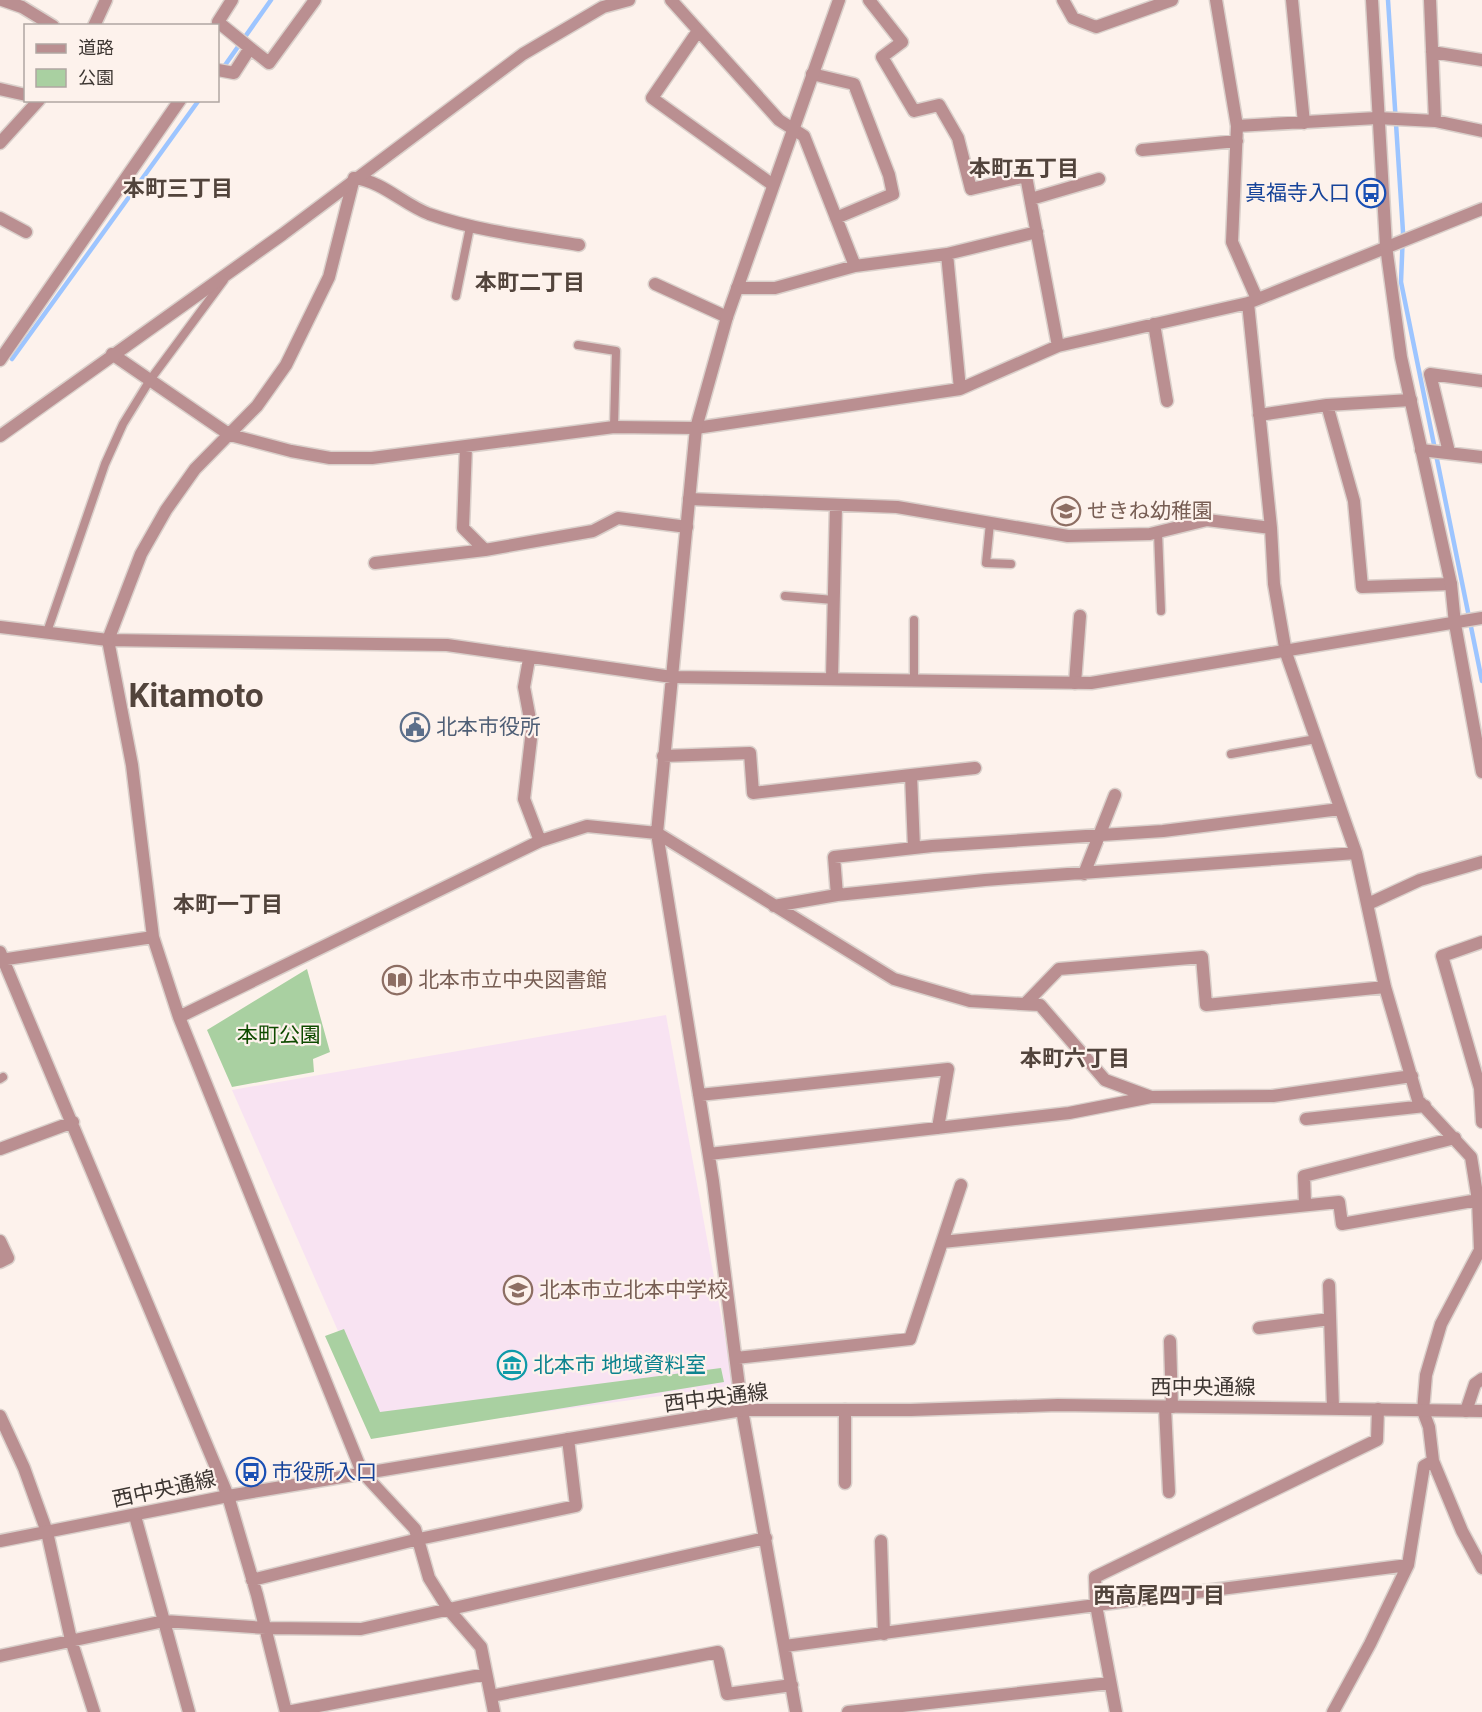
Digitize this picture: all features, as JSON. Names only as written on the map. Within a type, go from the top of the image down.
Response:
[{"type":"street","points":[[2,0],[22,7],[50,24]]},
{"type":"street","points":[[95,24],[106,0]]},
{"type":"street","points":[[232,0],[218,22],[269,63],[315,0]]},
{"type":"street","points":[[0,436],[231,270],[523,54],[603,8],[629,0]]},
{"type":"street","points":[[671,0],[779,120],[804,136],[855,266]]},
{"type":"street","points":[[796,1712],[742,1410],[709,1154],[657,833],[696,428],[727,317],[839,0]]},
{"type":"street","points":[[870,0],[902,42],[882,57],[914,111],[939,105],[958,138],[971,189],[1026,176],[1058,346]]},
{"type":"street","points":[[1063,0],[1072,18],[1096,27],[1172,0]]},
{"type":"street","points":[[1216,0],[1238,126],[1232,242],[1252,301],[1259,415],[1271,528],[1274,584],[1286,653],[1356,853],[1384,987],[1418,1100],[1471,1157],[1478,1200],[1481,1249],[1440,1324],[1426,1375],[1423,1411],[1429,1427],[1433,1461],[1462,1531],[1482,1568]]},
{"type":"street","points":[[1292,0],[1304,123]]},
{"type":"street","points":[[1372,0],[1386,246],[1401,357],[1451,584],[1455,624],[1482,772]]},
{"type":"street","points":[[1430,0],[1435,121]]},
{"type":"street","points":[[698,31],[652,98],[773,185]]},
{"type":"street","points":[[219,70],[234,73],[250,48]]},
{"type":"street","points":[[1432,52],[1482,60]]},
{"type":"street","points":[[812,74],[854,84],[889,175],[893,194],[836,218]]},
{"type":"street","points":[[0,89],[24,95]]},
{"type":"street","points":[[0,144],[37,102]]},
{"type":"street","points":[[0,360],[179,102]]},
{"type":"street","points":[[1238,126],[1377,118],[1435,121],[1482,131]]},
{"type":"street","points":[[1142,150],[1237,141]]},
{"type":"street","points":[[354,178],[367,180],[426,213],[470,226],[579,245]]},
{"type":"street","points":[[354,178],[328,278],[286,365],[257,406],[195,469],[166,510],[141,554],[108,640],[132,765],[153,938],[179,1017],[362,1472],[415,1529],[429,1578],[448,1610],[481,1647],[494,1712]]},
{"type":"street","points":[[1031,199],[1099,179]]},
{"type":"street","points":[[112,354],[230,435],[291,451],[330,458],[372,458],[615,427],[696,428],[960,389],[1058,346],[1252,301],[1482,209]]},
{"type":"street","points":[[0,218],[26,232]]},
{"type":"street","points":[[737,288],[775,288],[855,266],[947,254],[1037,232]]},
{"type":"street","points":[[947,254],[960,389]]},
{"type":"street","points":[[655,284],[727,317]]},
{"type":"street","points":[[1154,324],[1167,401]]},
{"type":"street","points":[[1449,452],[1430,374],[1482,381]]},
{"type":"street","points":[[1259,415],[1327,405],[1411,400]]},
{"type":"street","points":[[1327,405],[1354,501],[1362,587],[1451,584]]},
{"type":"street","points":[[466,446],[463,528],[485,549]]},
{"type":"street","points":[[1421,450],[1482,456]]},
{"type":"street","points":[[689,500],[897,507],[1068,536],[1158,532],[1207,520],[1271,528]]},
{"type":"street","points":[[832,678],[836,505]]},
{"type":"street","points":[[375,563],[485,549],[593,531],[618,518],[687,527]]},
{"type":"street","points":[[1075,683],[1080,616]]},
{"type":"street","points":[[0,627],[108,640],[447,645],[672,677],[1091,683],[1286,653],[1482,618]]},
{"type":"street","points":[[530,658],[524,687],[532,730],[524,799],[540,841]]},
{"type":"street","points":[[663,756],[750,753],[753,793],[975,768]]},
{"type":"street","points":[[911,775],[914,848]]},
{"type":"street","points":[[1084,874],[1115,795]]},
{"type":"street","points":[[837,895],[834,857],[914,848],[1163,831],[1340,809]]},
{"type":"street","points":[[179,1017],[540,841],[587,826],[657,833],[894,979],[970,1000],[1040,1005],[1105,1080],[1151,1097]]},
{"type":"street","points":[[774,906],[837,895],[985,880],[1356,853]]},
{"type":"street","points":[[1368,904],[1420,880],[1482,862]]},
{"type":"street","points":[[153,938],[1,957],[73,1122],[228,1496],[266,1628],[287,1712],[486,1674]]},
{"type":"street","points":[[1482,942],[1442,956],[1480,1088],[1482,1122]]},
{"type":"street","points":[[1024,1004],[1059,969],[1202,957],[1206,1005],[1384,987]]},
{"type":"street","points":[[699,1095],[948,1069],[938,1128]]},
{"type":"street","points":[[709,1154],[1070,1113],[1151,1097],[1273,1096],[1412,1076]]},
{"type":"street","points":[[1306,1119],[1425,1106]]},
{"type":"street","points":[[0,1149],[73,1122]]},
{"type":"street","points":[[1305,1204],[1304,1176],[1455,1138]]},
{"type":"street","points":[[736,1358],[910,1339],[961,1185]]},
{"type":"street","points":[[942,1242],[1339,1202],[1342,1224],[1478,1200]]},
{"type":"street","points":[[0,1241],[8,1258],[0,1262]]},
{"type":"street","points":[[1329,1285],[1333,1408]]},
{"type":"street","points":[[1259,1328],[1330,1319]]},
{"type":"street","points":[[1169,1492],[1170,1341]]},
{"type":"street","points":[[1466,1411],[1474,1384],[1482,1379]]},
{"type":"street","name":"西中央通線","points":[[0,1541],[362,1472],[742,1410],[1058,1405],[1482,1412]]},
{"type":"street","points":[[1116,1712],[1096,1605],[1095,1577],[1377,1440],[1378,1409]]},
{"type":"street","points":[[845,1410],[845,1483]]},
{"type":"street","points":[[0,1416],[3,1430],[24,1468],[47,1532],[70,1640],[94,1712]]},
{"type":"street","points":[[252,1580],[419,1539],[576,1506],[568,1439]]},
{"type":"street","points":[[1333,1712],[1370,1644],[1408,1565],[1424,1466],[1433,1461]]},
{"type":"street","points":[[135,1516],[189,1712]]},
{"type":"street","points":[[0,1656],[164,1621],[266,1628],[361,1629],[766,1538]]},
{"type":"street","points":[[881,1541],[884,1634]]},
{"type":"street","points":[[785,1646],[1408,1565]]},
{"type":"street","points":[[491,1696],[718,1652],[727,1694],[792,1685]]},
{"type":"street","points":[[848,1712],[1110,1683]]},
{"type":"lane","points":[[456,297],[470,226]]},
{"type":"lane","points":[[47,632],[105,464],[123,424],[150,380],[231,270]]},
{"type":"lane","points":[[578,345],[616,351],[615,427]]},
{"type":"lane","points":[[990,523],[986,563],[1011,564]]},
{"type":"lane","points":[[1158,532],[1161,611]]},
{"type":"lane","points":[[784,596],[834,600]]},
{"type":"lane","points":[[914,620],[914,680]]},
{"type":"lane","points":[[1231,754],[1316,739]]},
{"type":"shaded area","name":"北本市立北本中学校","points":[[666,1015],[734,1386],[388,1433],[382,1431],[232,1090]]},
{"type":"green space","name":"本町公園","points":[[307,969],[330,1052],[313,1059],[314,1072],[232,1087],[207,1030]]},
{"type":"green space","points":[[344,1329],[380,1412],[721,1368],[724,1382],[371,1439],[325,1336]]},
{"type":"waterway","points":[[223,68],[271,0]]},
{"type":"waterway","points":[[1388,0],[1403,232],[1401,282],[1482,681]]},
{"type":"waterway","points":[[12,359],[198,102]]},
{"type":"place","name":"真福寺入口","points":[[1371,193]]},
{"type":"place","name":"せきね幼稚園","points":[[1066,511]]},
{"type":"place","name":"北本市役所","points":[[415,727]]},
{"type":"place","name":"北本市立中央図書館","points":[[397,980]]},
{"type":"place","name":"北本市立北本中学校","points":[[518,1290]]},
{"type":"place","name":"北本市 地域資料室","points":[[512,1365]]},
{"type":"place","name":"市役所入口","points":[[251,1472]]},
{"type":"district","name":"本町五丁目","points":[[1024,168]]},
{"type":"district","name":"本町三丁目","points":[[178,188]]},
{"type":"district","name":"本町二丁目","points":[[530,282]]},
{"type":"district","name":"Kitamoto","points":[[196,695]]},
{"type":"district","name":"本町一丁目","points":[[228,904]]},
{"type":"district","name":"本町六丁目","points":[[1075,1058]]},
{"type":"district","name":"西高尾四丁目","points":[[1159,1595]]}]
